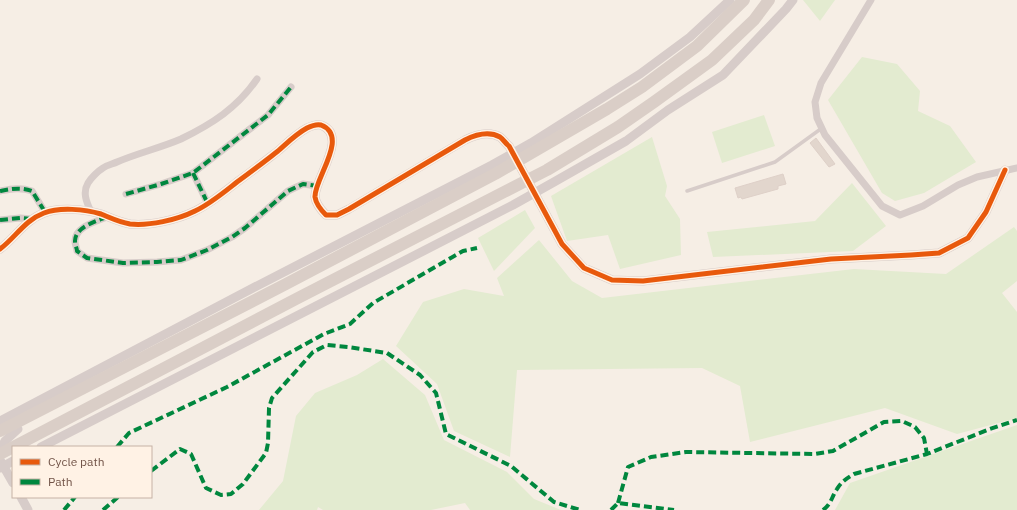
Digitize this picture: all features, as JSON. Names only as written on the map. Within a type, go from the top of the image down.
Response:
[{"type":"highway","points":[[0,431],[496,174],[515,158],[607,109],[642,87],[697,46],[744,0]]},
{"type":"highway","points":[[15,446],[547,170],[618,127],[712,60],[754,20],[769,0]]},
{"type":"highway","points":[[18,429],[86,393],[124,367]]},
{"type":"highway","points":[[0,454],[12,448]]},
{"type":"street","points":[[0,421],[251,289],[515,158],[531,143],[640,74],[690,37],[730,0]]},
{"type":"street","points":[[44,446],[534,193],[626,141],[668,110],[723,75],[793,0]]},
{"type":"street","points":[[871,0],[821,83],[815,102],[817,118],[825,135],[882,206],[900,215],[923,206],[958,185],[977,177],[1017,168]]},
{"type":"street","points":[[91,212],[85,199],[85,189],[90,180],[103,168],[123,159],[180,139],[218,119],[247,93],[257,79]]},
{"type":"street","points":[[126,194],[193,173],[268,115],[291,87]]},
{"type":"street","points":[[0,249],[32,219],[45,212],[70,209],[101,214],[118,221],[131,224],[160,222],[194,212],[217,198],[306,128],[317,125],[326,128],[332,136],[332,148],[317,186],[315,197],[319,208],[326,215],[337,215],[465,140],[477,135],[490,134],[500,137],[509,146],[562,244],[584,268],[612,280],[643,281],[831,259],[939,253],[968,238],[986,212],[1005,170]]},
{"type":"street","points":[[193,173],[208,204]]},
{"type":"street","points":[[107,217],[91,223],[79,230],[75,240],[77,251],[87,258],[123,263],[181,260],[207,250],[232,237],[245,228],[288,191],[303,184],[317,186]]},
{"type":"street","points":[[0,192],[14,188],[24,188],[32,191],[45,212]]},
{"type":"street","points":[[0,220],[20,218],[32,219]]},
{"type":"street","points":[[0,450],[5,441],[18,429]]},
{"type":"street","points":[[12,461],[1,464],[12,481]]},
{"type":"street","points":[[22,498],[28,510]]},
{"type":"lane","points":[[687,190],[775,162],[822,128]]},
{"type":"green space","points":[[803,0],[835,0],[820,21]]},
{"type":"green space","points":[[862,57],[897,64],[920,91],[918,111],[950,126],[976,162],[924,193],[895,201],[882,193],[828,100]]},
{"type":"green space","points":[[764,115],[775,146],[722,163],[712,132]]},
{"type":"green space","points":[[652,137],[667,186],[665,196],[680,219],[681,255],[620,269],[608,235],[567,241],[551,196]]},
{"type":"green space","points":[[852,183],[886,226],[853,251],[713,257],[707,232],[815,221]]},
{"type":"green space","points":[[525,210],[535,228],[494,271],[478,238]]},
{"type":"green space","points":[[1014,227],[1017,231],[1017,281],[1002,293],[1017,312],[1017,418],[957,434],[885,408],[750,442],[740,386],[702,368],[517,370],[510,457],[454,431],[437,384],[396,346],[423,302],[464,289],[504,296],[497,278],[539,240],[572,281],[602,298],[854,269],[946,274]]},
{"type":"green space","points":[[383,359],[425,395],[444,440],[507,472],[534,499],[561,510],[470,510],[465,503],[431,510],[323,510],[318,507],[317,510],[259,510],[283,481],[296,416],[315,393],[357,375]]},
{"type":"green space","points":[[1017,425],[1017,510],[835,510],[850,483]]},
{"type":"building","points":[[816,138],[835,164],[829,167],[810,143]]},
{"type":"building","points":[[783,174],[786,184],[778,186],[778,189],[742,199],[741,197],[738,198],[735,188]]},
{"type":"marked path","points":[[126,194],[193,173],[268,115],[291,87]]},
{"type":"marked path","points":[[193,173],[208,204]]},
{"type":"marked path","points":[[107,217],[87,225],[78,232],[75,243],[77,251],[87,258],[123,263],[181,260],[207,250],[232,237],[245,228],[288,191],[303,184],[317,186]]},
{"type":"marked path","points":[[0,191],[12,189],[32,191],[45,212]]},
{"type":"marked path","points":[[0,220],[20,218],[32,219]]},
{"type":"marked path","points":[[118,446],[129,433],[227,387],[324,334],[350,324],[373,303],[463,251],[477,248]]},
{"type":"marked path","points":[[152,470],[180,449],[191,454],[206,488],[221,495],[231,494],[243,484],[266,453],[268,443],[269,408],[272,398],[313,352],[327,345],[387,353],[420,375],[436,393],[446,434],[511,466],[554,502],[580,510]]},
{"type":"marked path","points":[[823,510],[830,503],[840,484],[854,474],[927,454],[1017,420]]},
{"type":"marked path","points":[[618,503],[628,467],[651,457],[686,452],[814,454],[833,451],[884,422],[902,421],[915,427],[924,438],[927,454]]},
{"type":"marked path","points":[[64,510],[74,498]]},
{"type":"marked path","points":[[103,510],[117,498]]},
{"type":"marked path","points":[[611,510],[618,503],[674,510]]},
{"type":"cycle path","points":[[0,249],[31,220],[50,211],[64,209],[87,211],[130,224],[163,222],[188,214],[201,208],[216,198],[278,151],[299,133],[314,125],[321,125],[329,131],[332,138],[332,148],[316,189],[315,197],[319,207],[326,215],[337,215],[349,209],[465,140],[482,134],[496,135],[509,146],[562,244],[584,268],[612,280],[643,281],[831,259],[939,253],[968,238],[986,212],[1005,170]]}]
